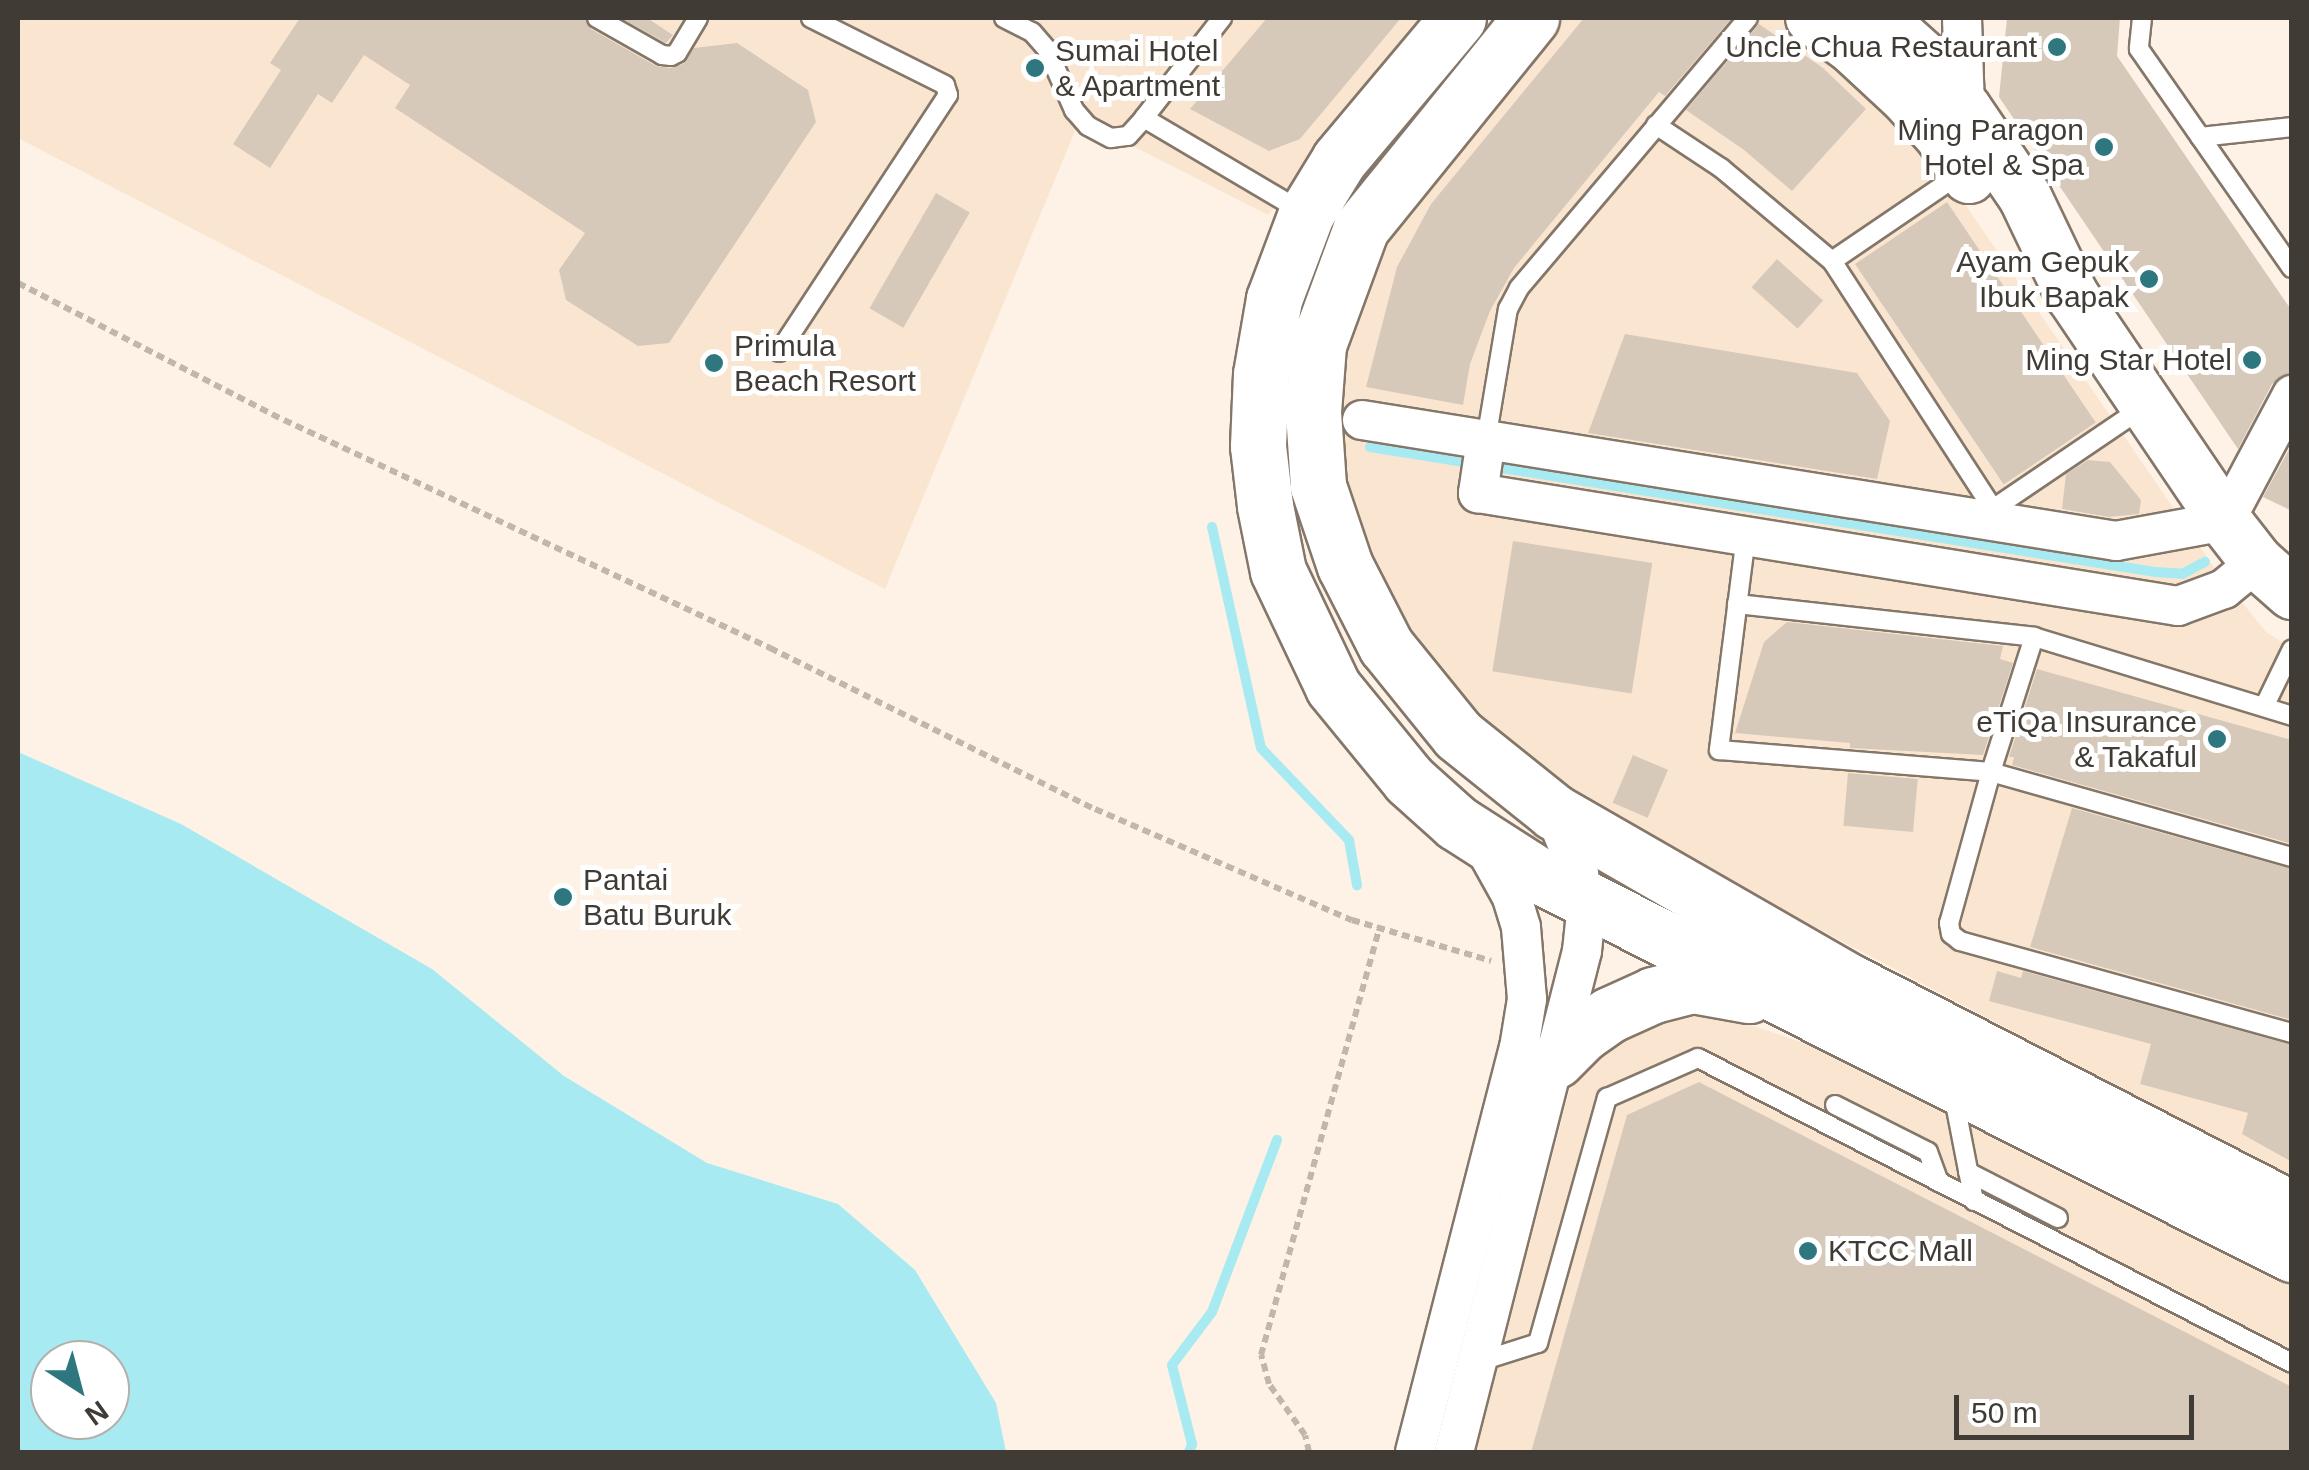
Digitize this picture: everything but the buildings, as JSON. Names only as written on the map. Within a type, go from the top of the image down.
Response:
[{"type":"main road","points":[[1458,18],[1339,160],[1306,214],[1274,299],[1261,374],[1258,446],[1278,572],[1332,688],[1366,734],[1408,780],[1481,840],[1584,899],[2292,1254]]},
{"type":"main road","points":[[1531,18],[1361,228],[1318,346],[1313,412],[1318,486],[1345,566],[1386,646],[1458,734],[1554,812],[1850,982],[2292,1210]]},
{"type":"main road","points":[[1556,1060],[1582,1034],[1610,1015],[1673,988],[1716,986],[1810,1011]]},
{"type":"street","points":[[1812,18],[1852,47],[1905,96],[1940,134],[1997,217],[2072,295]]},
{"type":"street","points":[[1486,440],[1478,493],[2178,606],[2274,577],[2225,521],[2072,295],[2025,197],[1965,109],[1926,60],[1879,18]]},
{"type":"street","points":[[1962,18],[1965,109]]},
{"type":"street","points":[[2225,521],[2292,395]]},
{"type":"street","points":[[1362,420],[1994,515],[2116,541],[2225,521]]},
{"type":"street","points":[[1454,1452],[1582,951],[1584,899],[1570,846],[1554,812]]},
{"type":"street","points":[[1414,1452],[1519,1048],[1526,999],[1521,928],[1512,897],[1481,840]]},
{"type":"lane","points":[[597,18],[662,56],[671,56],[678,53],[698,18]]},
{"type":"lane","points":[[779,352],[948,95],[944,85],[811,18]]},
{"type":"lane","points":[[1004,18],[1032,32],[1047,50],[1074,110],[1088,126],[1111,138],[1128,136],[1222,18]]},
{"type":"lane","points":[[1486,440],[1508,309],[1519,288],[1748,18]]},
{"type":"lane","points":[[2142,18],[2139,49],[2292,268]]},
{"type":"lane","points":[[1144,118],[1306,214]]},
{"type":"lane","points":[[1656,125],[1721,168],[1832,261],[1994,515],[2147,405]]},
{"type":"lane","points":[[2200,137],[2292,127]]},
{"type":"lane","points":[[1832,261],[1965,170]]},
{"type":"lane","points":[[1746,536],[1718,750],[1991,772],[2292,857]]},
{"type":"lane","points":[[1738,604],[2034,637],[2292,716]]},
{"type":"lane","points":[[2034,637],[1991,772],[1950,924],[1951,934],[1960,941],[2292,1033]]},
{"type":"lane","points":[[2264,707],[2292,649]]},
{"type":"lane","points":[[1478,1362],[1538,1343],[1607,1098],[1698,1058],[2292,1363]]},
{"type":"lane","points":[[1952,1084],[1974,1201]]},
{"type":"lane","points":[[1835,1104],[1928,1152],[1939,1182]]},
{"type":"lane","points":[[1968,1172],[2058,1218]]},
{"type":"path","points":[[18,283],[284,420],[770,648],[1096,808],[1380,928],[1498,963]]},
{"type":"path","points":[[1310,1452],[1305,1435],[1269,1384],[1261,1356],[1380,928]]},
{"type":"shaded area","name":"Primula Beach Resort","points":[[18,18],[1430,18],[1268,215],[1080,119],[885,589],[18,138]]},
{"type":"shaded area","points":[[1557,18],[1785,18],[1874,85],[1912,127],[2218,573],[2267,633],[2291,647],[2291,1178],[1521,772],[1446,704],[1341,499],[1336,363],[1389,226]]},
{"type":"shaded area","name":"KTCC Mall","points":[[1669,1012],[1712,1012],[1813,1046],[2291,1285],[2291,1452],[1476,1452],[1572,1080],[1596,1040]]},
{"type":"water","points":[[18,752],[181,824],[432,969],[564,1076],[707,1163],[838,1204],[915,1270],[996,1403],[1006,1452],[18,1452]]},
{"type":"waterway","points":[[1370,447],[2156,572],[2182,574],[2205,562]]},
{"type":"waterway","points":[[1212,527],[1261,748],[1349,840],[1357,885]]},
{"type":"waterway","points":[[1189,1452],[1192,1444],[1172,1365],[1212,1312],[1277,1140]]},
{"type":"place","name":"Uncle Chua Restaurant","points":[[2057,47]]},
{"type":"place","name":"Sumai Hotel & Apartment","points":[[1035,68]]},
{"type":"place","name":"Ming Paragon Hotel & Spa","points":[[2104,147]]},
{"type":"place","name":"Ayam Gepuk Ibuk Bapak","points":[[2149,279]]},
{"type":"place","name":"Ming Star Hotel","points":[[2252,360]]},
{"type":"place","name":"Primula Beach Resort","points":[[714,363]]},
{"type":"place","name":"eTiQa Insurance & Takaful","points":[[2217,739]]},
{"type":"place","name":"Pantai Batu Buruk","points":[[563,897]]},
{"type":"place","name":"KTCC Mall","points":[[1808,1251]]}]
